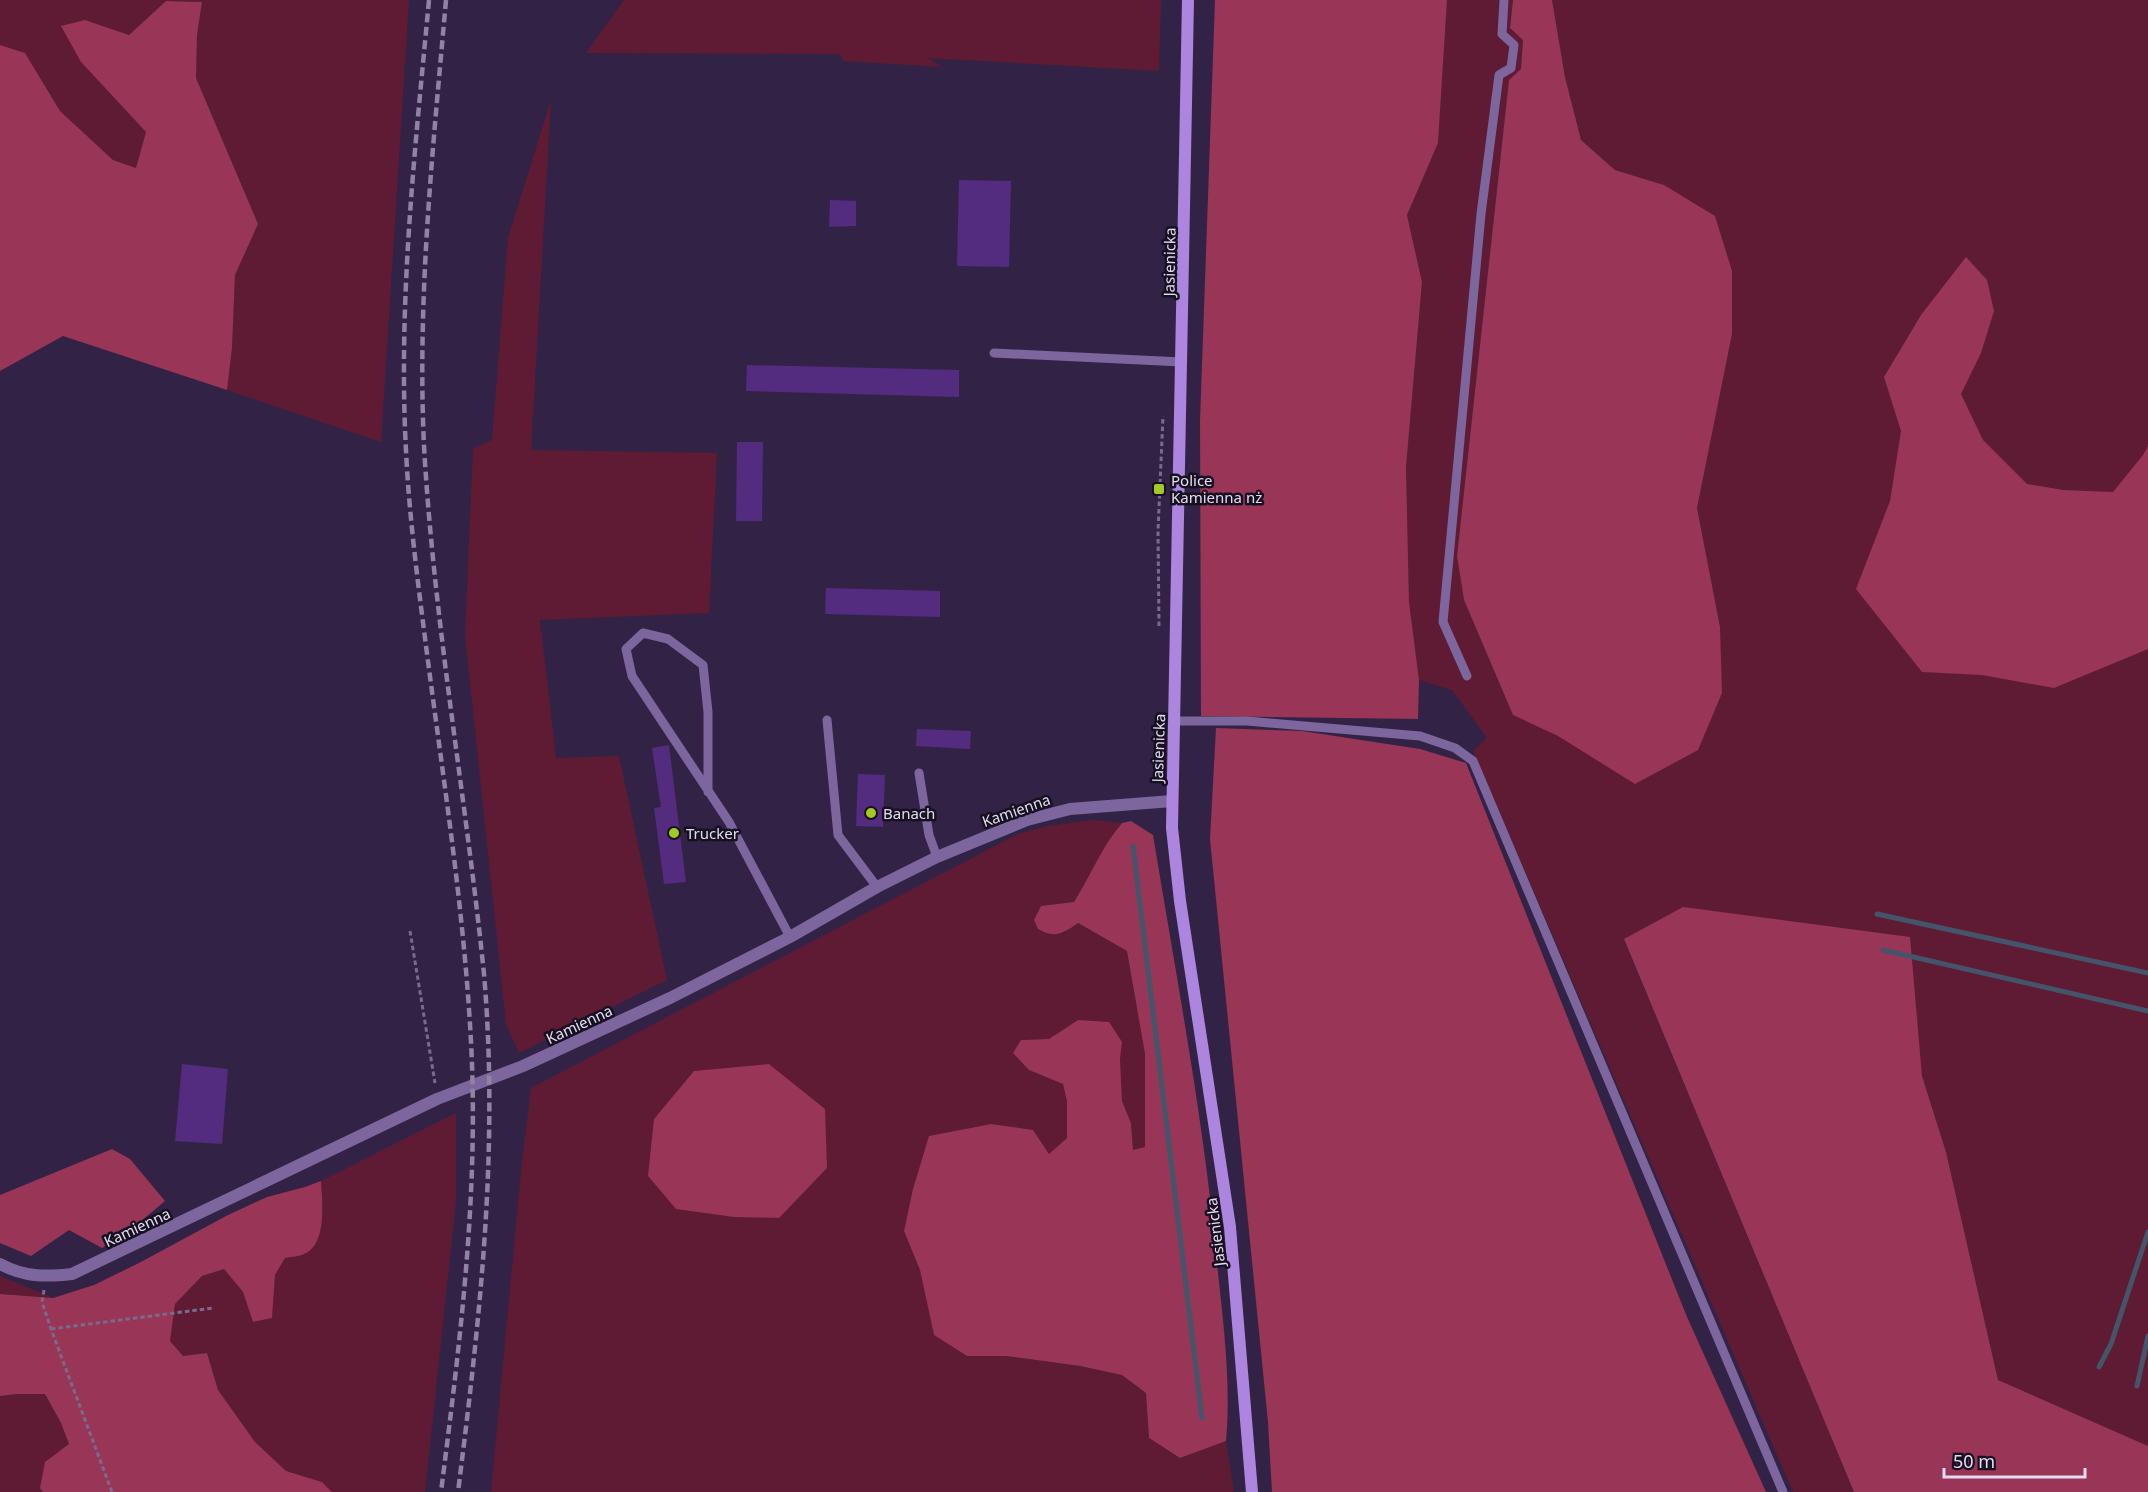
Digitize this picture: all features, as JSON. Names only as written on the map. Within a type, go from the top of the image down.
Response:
[{"type":"main road","name":"Jasienicka","points":[[1188,0],[1172,801],[1174,853],[1230,1227],[1252,1492]]},
{"type":"street","name":"Kamienna","points":[[0,1264],[14,1271],[36,1277],[72,1274],[438,1100],[523,1066],[640,1012],[790,937],[877,887],[937,857],[1027,820],[1070,809],[1172,801]]},
{"type":"lane","points":[[1467,676],[1443,622],[1481,214],[1499,75],[1511,68],[1514,45],[1502,34],[1504,0]]},
{"type":"lane","points":[[994,353],[1182,362]]},
{"type":"lane","points":[[708,792],[708,712],[703,665],[668,639],[643,633],[626,649],[632,676],[708,792],[729,822],[790,937]]},
{"type":"lane","points":[[827,720],[838,836],[877,887]]},
{"type":"lane","points":[[1175,721],[1247,721],[1420,736],[1455,748],[1473,761],[1783,1492]]},
{"type":"lane","points":[[919,773],[928,835],[937,857]]},
{"type":"path","points":[[410,931],[438,1100]]},
{"type":"path","points":[[46,1276],[42,1302],[112,1492]]},
{"type":"path","points":[[51,1329],[213,1308]]},
{"type":"shaded area","points":[[0,0],[409,0],[381,442],[227,390],[232,348],[235,275],[258,224],[196,78],[197,35],[202,2],[166,1],[129,35],[85,20],[81,62],[146,132],[137,168],[113,160],[60,111],[25,53],[0,45]]},
{"type":"shaded area","points":[[624,0],[1161,0],[1159,71],[928,58],[942,67],[843,61],[840,54],[586,53]]},
{"type":"shaded area","points":[[1215,0],[1447,0],[1438,143],[1407,215],[1422,282],[1406,467],[1409,602],[1419,680],[1418,719],[1201,716],[1200,421]]},
{"type":"shaded area","points":[[1447,0],[1513,0],[1510,28],[1523,39],[1521,70],[1509,81],[1457,556],[1464,600],[1513,715],[1558,736],[1720,627],[1697,508],[1732,334],[1664,185],[1615,170],[1581,140],[1565,77],[1552,0],[2148,0],[2148,1446],[1998,1380],[1946,1152],[1922,1076],[1909,937],[1624,940],[1854,1492],[1793,1492],[1473,751],[1487,738],[1452,690],[1419,680],[1409,602],[1406,467],[1422,282],[1407,215],[1438,143]]},
{"type":"shaded area","points":[[1513,0],[1552,0],[1565,77],[1581,140],[1615,170],[1664,185],[1715,216],[1732,271],[1732,334],[1697,508],[1720,627],[1722,693],[1698,750],[1635,784],[1558,736],[1513,715],[1464,600],[1457,556],[1509,80],[1521,69],[1523,40],[1510,28]]},
{"type":"shaded area","points":[[166,1],[202,2],[197,35],[196,78],[258,224],[235,275],[232,348],[227,390],[63,336],[0,371],[0,45],[25,53],[60,111],[113,160],[136,168],[146,132],[81,62],[61,26],[85,20],[129,35]]},
{"type":"shaded area","points":[[551,100],[531,450],[717,453],[709,613],[540,620],[556,758],[619,756],[667,980],[519,1053],[506,1024],[465,635],[473,449],[492,440],[508,238]]},
{"type":"shaded area","points":[[1966,257],[1987,280],[1994,311],[1981,353],[1961,394],[1983,440],[2027,484],[2063,490],[2113,492],[2148,446],[2148,649],[2054,688],[1982,675],[1922,672],[1856,589],[1890,501],[1901,431],[1884,377],[1921,315]]},
{"type":"shaded area","points":[[1216,728],[1302,731],[1420,749],[1466,763],[1687,1317],[1766,1492],[1272,1492],[1268,1422],[1210,839]]},
{"type":"shaded area","points":[[1093,820],[1122,823],[1108,841],[1074,902],[1041,906],[1063,934],[1077,923],[1127,951],[1145,1054],[1146,1147],[1133,1150],[1131,1123],[1122,1101],[1120,1059],[1122,1042],[1078,1020],[1049,1039],[1021,1040],[1029,1070],[1063,1084],[1067,1101],[1067,1138],[1049,1154],[1033,1130],[991,1124],[929,1136],[904,1231],[920,1270],[934,1335],[967,1356],[1006,1356],[1080,1366],[1122,1375],[1146,1393],[1149,1438],[1180,1458],[1226,1441],[1234,1492],[491,1492],[531,1088],[1018,834],[1048,826]]},
{"type":"shaded area","points":[[1131,821],[1153,835],[1206,1163],[1226,1357],[1228,1399],[1226,1441],[1180,1458],[1149,1438],[1146,1393],[1122,1375],[1080,1366],[1006,1356],[967,1356],[934,1335],[920,1270],[904,1231],[913,1189],[929,1136],[991,1124],[1033,1130],[1049,1154],[1067,1138],[1067,1101],[1063,1084],[1029,1070],[1013,1053],[1021,1040],[1049,1039],[1078,1020],[1109,1022],[1122,1042],[1120,1059],[1122,1101],[1131,1123],[1133,1150],[1145,1147],[1145,1054],[1127,951],[1078,923],[1059,934],[1049,934],[1038,929],[1034,920],[1041,906],[1074,902],[1115,832],[1122,823]]},
{"type":"shaded area","points":[[1683,907],[1910,937],[1922,1076],[1946,1152],[1998,1380],[2148,1446],[2148,1492],[1854,1492],[1624,939]]},
{"type":"shaded area","points":[[769,1064],[825,1109],[827,1168],[779,1218],[734,1217],[676,1209],[648,1176],[654,1119],[694,1071]]},
{"type":"shaded area","points":[[456,1113],[456,1201],[425,1492],[332,1492],[322,1482],[286,1471],[255,1442],[218,1390],[207,1353],[183,1356],[170,1341],[175,1304],[202,1276],[224,1269],[243,1292],[253,1322],[272,1318],[275,1275],[285,1258],[307,1253],[323,1214],[321,1181]]},
{"type":"shaded area","points":[[112,1149],[130,1159],[165,1201],[134,1227],[102,1248],[69,1230],[31,1256],[0,1243],[0,1195]]},
{"type":"shaded area","points":[[321,1181],[322,1219],[318,1238],[308,1252],[285,1258],[275,1275],[272,1318],[253,1322],[243,1292],[224,1269],[202,1276],[175,1304],[170,1341],[183,1356],[207,1353],[218,1390],[255,1442],[286,1471],[322,1482],[332,1492],[43,1492],[40,1488],[45,1462],[69,1444],[61,1423],[45,1394],[0,1396],[0,1294],[53,1298],[94,1285],[267,1197]]},
{"type":"shaded area","points":[[0,1276],[53,1298],[0,1294]]},
{"type":"shaded area","points":[[45,1394],[61,1423],[69,1444],[40,1487],[43,1492],[0,1492],[0,1396]]},
{"type":"building","points":[[959,180],[1011,181],[1009,267],[957,266]]},
{"type":"building","points":[[830,200],[856,201],[856,226],[829,227]]},
{"type":"building","points":[[747,365],[959,370],[959,397],[746,391]]},
{"type":"building","points":[[737,442],[763,442],[762,521],[736,521]]},
{"type":"building","points":[[826,588],[940,591],[940,617],[825,614]]},
{"type":"building","points":[[917,729],[971,731],[970,749],[916,746]]},
{"type":"building","points":[[669,745],[686,882],[664,884],[654,808],[661,807],[652,748]]},
{"type":"building","points":[[858,774],[885,775],[883,827],[856,826]]},
{"type":"building","points":[[182,1064],[228,1069],[222,1144],[175,1141]]},
{"type":"waterway","points":[[1133,846],[1202,1418]]},
{"type":"waterway","points":[[1877,914],[2148,973]]},
{"type":"waterway","points":[[1883,950],[2148,1011]]},
{"type":"waterway","points":[[2099,1367],[2111,1344],[2148,1232]]},
{"type":"waterway","points":[[2137,1386],[2148,1336]]},
{"type":"railway","points":[[429,0],[413,169],[406,281],[404,338],[406,451],[416,568],[463,941],[468,991],[473,1099],[466,1267],[441,1492]]},
{"type":"railway","points":[[446,0],[424,278],[422,390],[424,446],[435,578],[484,974],[489,1105],[488,1169],[480,1298],[458,1492]]},
{"type":"place","name":"Police Kamienna nż","points":[[1159,489]]},
{"type":"place","name":"Banach","points":[[871,813]]},
{"type":"place","name":"Trucker","points":[[674,833]]}]
